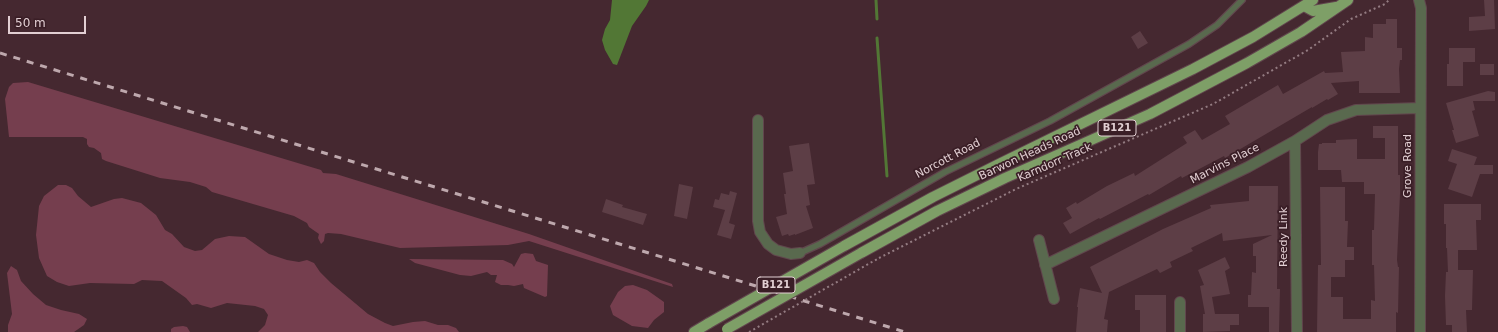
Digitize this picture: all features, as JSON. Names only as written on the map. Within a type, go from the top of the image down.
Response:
[{"type":"main road","points":[[1306,2],[1313,12],[1345,3]]},
{"type":"main road","name":"Barwon Heads Road","points":[[694,332],[933,197],[1001,162],[1193,69],[1253,37],[1306,2]]},
{"type":"main road","name":"Barwon Heads Road","points":[[724,330],[861,252],[937,211],[1005,178],[1150,114],[1247,63],[1301,32],[1345,3]]},
{"type":"street","name":"Grove Road","points":[[1419,0],[1421,8],[1420,332]]},
{"type":"street","name":"Marvins Place","points":[[1046,265],[1248,168],[1295,141],[1327,120],[1356,110],[1420,108]]},
{"type":"street","name":"Norcott Road","points":[[758,120],[758,221],[760,232],[768,244],[776,250],[792,254],[800,253]]},
{"type":"street","name":"Reedy Link","points":[[1295,141],[1297,332]]},
{"type":"street","points":[[1039,240],[1054,299]]},
{"type":"street","points":[[1180,302],[1180,332]]},
{"type":"lane","name":"Norcott Road","points":[[800,253],[820,244],[945,172],[1056,118],[1189,44],[1218,25],[1242,0]]},
{"type":"path","name":"Karndorr Track","points":[[749,332],[879,258],[1016,189],[1213,104],[1308,50],[1351,19],[1385,4],[1389,0]]},
{"type":"shaded area","points":[[612,0],[649,0],[632,26],[617,65],[613,64],[605,50],[602,40],[605,29],[610,20]]},
{"type":"shaded area","points":[[28,82],[321,170],[323,173],[336,174],[529,234],[672,284],[673,287],[529,241],[508,245],[400,248],[341,234],[328,233],[325,234],[324,241],[321,244],[318,238],[319,234],[309,227],[307,223],[294,216],[212,192],[206,187],[190,182],[160,178],[106,161],[102,159],[101,153],[94,148],[89,147],[87,144],[87,139],[83,137],[9,137],[5,99],[9,87],[13,83]]},
{"type":"shaded area","points":[[58,185],[66,185],[72,188],[78,196],[91,207],[114,199],[122,198],[141,203],[156,215],[165,230],[172,234],[184,247],[195,251],[202,250],[215,239],[229,236],[245,237],[269,254],[299,262],[307,260],[314,263],[320,272],[331,283],[368,314],[393,326],[425,321],[438,325],[448,325],[456,328],[459,332],[258,332],[265,325],[268,315],[264,309],[255,306],[227,303],[211,308],[197,304],[192,305],[186,298],[162,281],[142,280],[134,284],[90,283],[69,286],[57,282],[47,276],[39,258],[36,235],[39,206],[44,196]]},
{"type":"shaded area","points":[[521,254],[533,254],[536,261],[548,265],[547,296],[545,297],[524,288],[523,284],[514,286],[501,285],[495,282],[497,275],[491,275],[487,272],[471,276],[460,275],[415,263],[409,259],[503,260],[512,264],[514,267]]},
{"type":"shaded area","points":[[11,266],[17,270],[21,281],[46,305],[79,314],[87,319],[84,325],[74,332],[8,332],[8,325],[12,314],[7,273]]},
{"type":"shaded area","points":[[633,285],[647,290],[664,302],[664,312],[654,320],[648,328],[632,326],[613,315],[610,306],[618,292],[625,286]]},
{"type":"shaded area","points":[[174,327],[187,327],[190,332],[171,332],[171,329]]},
{"type":"building","points":[[1484,0],[1494,0],[1495,29],[1469,31],[1469,17],[1485,16]]},
{"type":"building","points":[[1386,19],[1397,19],[1397,48],[1402,48],[1402,60],[1400,60],[1399,69],[1400,93],[1359,93],[1359,81],[1331,83],[1338,94],[1328,100],[1327,99],[1312,107],[1225,158],[1224,156],[1182,178],[1181,176],[1149,195],[1148,194],[1100,219],[1099,218],[1070,234],[1063,223],[1072,218],[1066,208],[1076,202],[1077,204],[1107,186],[1134,173],[1135,176],[1187,143],[1183,137],[1195,130],[1202,140],[1230,124],[1225,116],[1278,85],[1283,94],[1324,71],[1325,73],[1343,72],[1341,52],[1365,51],[1365,37],[1373,38],[1373,24],[1386,24]]},
{"type":"building","points":[[1140,31],[1148,43],[1138,49],[1131,37]]},
{"type":"building","points":[[1449,48],[1475,48],[1475,62],[1463,62],[1463,86],[1447,86]]},
{"type":"building","points":[[1480,64],[1494,64],[1494,75],[1480,75]]},
{"type":"building","points":[[1488,91],[1495,92],[1495,101],[1473,101],[1475,110],[1472,111],[1479,136],[1456,143],[1452,130],[1454,130],[1446,103]]},
{"type":"building","points":[[1373,126],[1398,126],[1398,175],[1400,175],[1400,194],[1397,260],[1399,267],[1398,313],[1396,312],[1396,332],[1317,332],[1318,265],[1321,265],[1320,187],[1345,187],[1345,221],[1348,221],[1347,247],[1354,247],[1354,260],[1345,260],[1345,277],[1331,277],[1331,297],[1343,297],[1343,319],[1371,319],[1371,300],[1375,301],[1374,265],[1372,265],[1372,230],[1374,230],[1375,194],[1364,194],[1364,182],[1342,182],[1341,170],[1318,170],[1318,152],[1319,144],[1322,143],[1336,143],[1336,140],[1357,139],[1357,159],[1385,159],[1385,138],[1373,138]]},
{"type":"building","points":[[809,143],[815,184],[807,185],[810,205],[806,206],[813,228],[795,235],[789,236],[788,234],[782,236],[776,217],[787,214],[783,173],[793,171],[789,146]]},
{"type":"building","points":[[1452,149],[1477,157],[1474,165],[1493,165],[1493,174],[1480,174],[1472,197],[1448,189],[1457,164],[1448,161]]},
{"type":"building","points":[[679,184],[693,187],[687,219],[674,216]]},
{"type":"building","points":[[1249,186],[1278,186],[1277,289],[1280,289],[1279,332],[1269,332],[1269,307],[1248,307],[1248,295],[1251,295],[1252,272],[1256,273],[1256,256],[1253,256],[1253,244],[1272,235],[1223,241],[1222,233],[1191,248],[1193,251],[1170,262],[1172,267],[1160,273],[1157,269],[1109,292],[1104,319],[1108,320],[1107,332],[1076,332],[1077,307],[1080,288],[1102,293],[1090,267],[1163,229],[1211,208],[1210,205],[1249,201]]},
{"type":"building","points":[[730,191],[737,193],[729,223],[735,225],[731,239],[717,235],[725,210],[713,207],[715,199],[719,200],[721,193],[729,195]]},
{"type":"building","points":[[606,199],[623,205],[622,207],[647,214],[643,225],[602,212]]},
{"type":"building","points":[[1444,204],[1481,204],[1481,220],[1476,220],[1477,250],[1458,250],[1458,270],[1473,270],[1472,310],[1466,310],[1467,332],[1452,332],[1452,325],[1446,325],[1445,296],[1446,272],[1448,272]]},
{"type":"building","points":[[1225,257],[1230,268],[1225,271],[1230,294],[1212,297],[1215,314],[1239,314],[1239,325],[1230,325],[1230,331],[1203,332],[1203,314],[1205,314],[1200,286],[1204,285],[1198,270]]},
{"type":"building","points":[[1135,295],[1166,295],[1166,332],[1140,332],[1140,310],[1135,310]]},
{"type":"waterway","points":[[876,0],[877,19]]},
{"type":"waterway","points":[[877,38],[887,176]]},
{"type":"railway","points":[[0,53],[905,332]]}]
